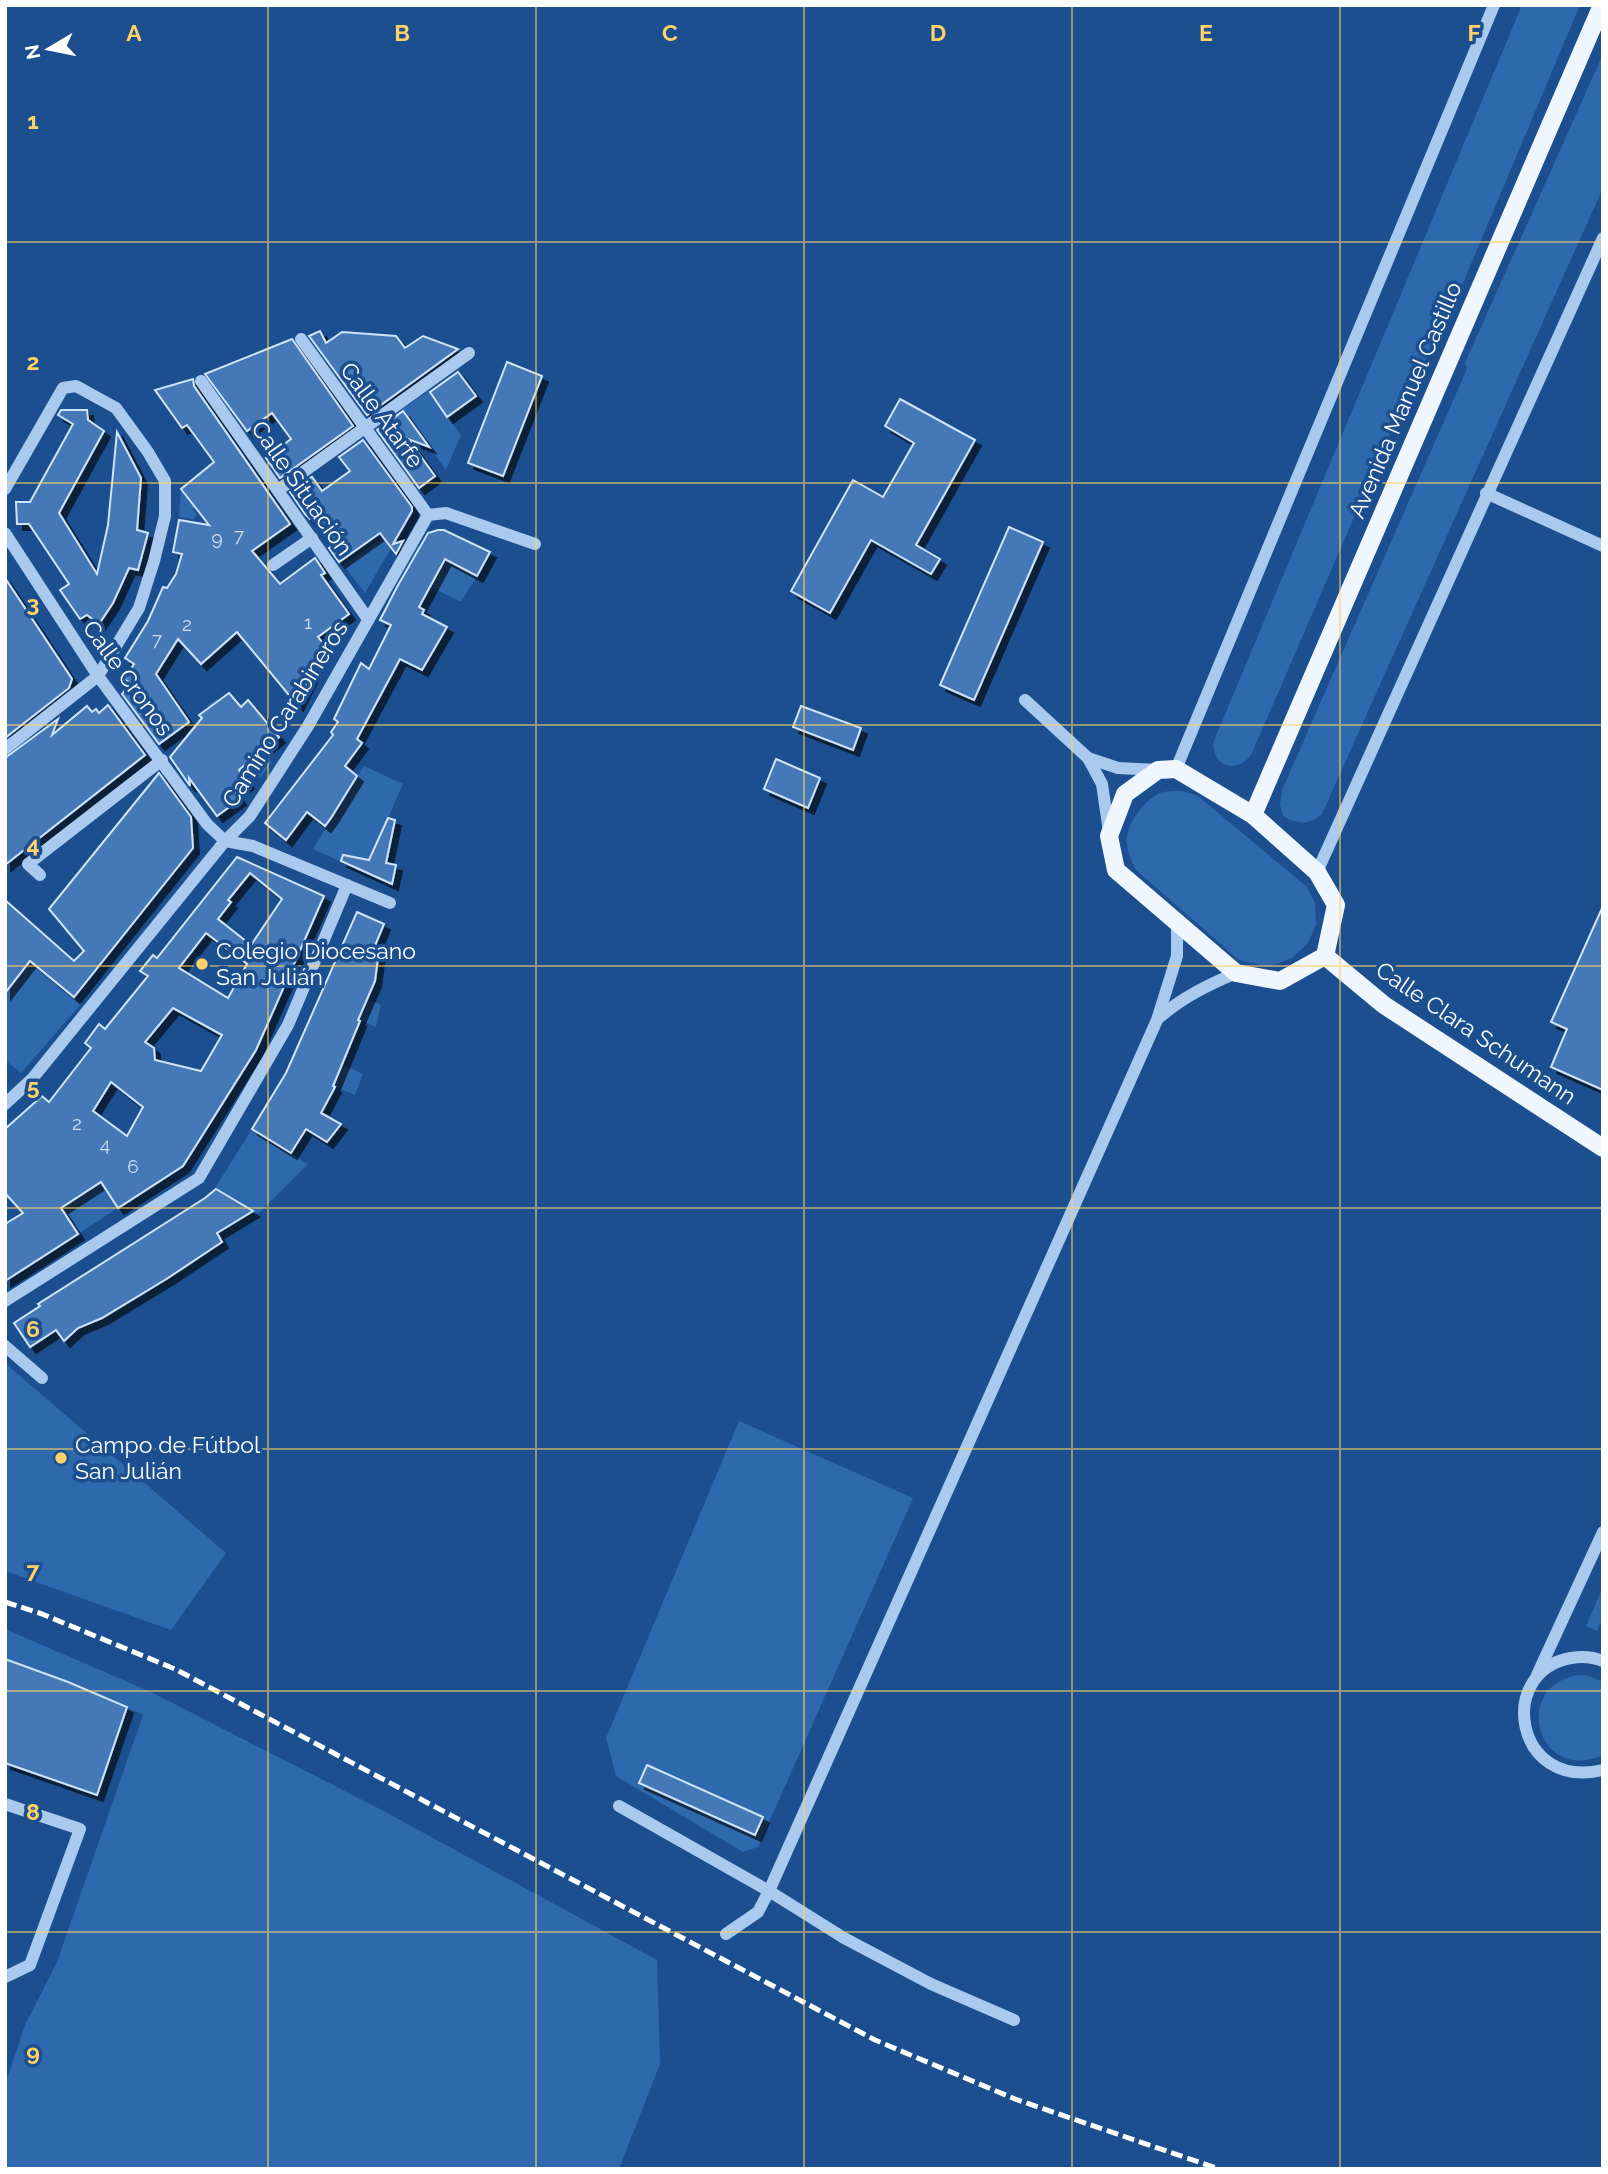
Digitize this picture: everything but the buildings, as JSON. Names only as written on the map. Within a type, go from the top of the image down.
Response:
[{"type":"main road","name":"Avenida Manuel Castillo","points":[[1253,815],[1602,5]]},
{"type":"main road","points":[[1176,769],[1253,815],[1317,872],[1336,905],[1325,956],[1280,981],[1236,973],[1116,870],[1109,836],[1125,794],[1158,770],[1176,769]]},
{"type":"main road","name":"Calle Clara Schumann","points":[[1325,956],[1384,1005],[1603,1148]]},
{"type":"street","points":[[1176,769],[1494,5]]},
{"type":"street","points":[[1317,872],[1603,238]]},
{"type":"street","name":"Calle Atarfe","points":[[301,339],[428,515]]},
{"type":"street","points":[[278,490],[469,353]]},
{"type":"street","name":"Calle Situación","points":[[201,381],[368,619]]},
{"type":"street","points":[[5,489],[63,388],[76,386],[116,408],[165,481],[165,516],[139,608],[98,676],[5,749]]},
{"type":"street","points":[[1486,493],[1603,545]]},
{"type":"street","points":[[428,515],[446,513],[534,544]]},
{"type":"street","name":"Camino Carabineros","points":[[5,1104],[32,1079],[225,841],[250,816],[308,726],[428,515]]},
{"type":"street","name":"Calle Cronos","points":[[5,533],[98,676],[207,824],[225,841]]},
{"type":"street","points":[[273,565],[312,538]]},
{"type":"street","points":[[1025,700],[1088,758],[1102,784],[1109,836]]},
{"type":"street","points":[[1088,758],[1118,768],[1158,770]]},
{"type":"street","points":[[40,875],[28,864],[162,760]]},
{"type":"street","points":[[225,841],[253,846],[390,903]]},
{"type":"street","points":[[5,1301],[199,1178],[288,1025],[346,885]]},
{"type":"street","points":[[726,1934],[758,1912],[769,1891],[1157,1020],[1177,956],[1177,922]]},
{"type":"street","points":[[1157,1020],[1176,1003],[1207,985],[1236,973]]},
{"type":"street","points":[[5,1346],[42,1378]]},
{"type":"street","points":[[1603,1532],[1527,1697],[1524,1715],[1527,1734],[1535,1750],[1549,1763],[1565,1772],[1584,1774],[1603,1770]]},
{"type":"street","points":[[1535,1680],[1548,1668],[1564,1660],[1581,1656],[1603,1661]]},
{"type":"street","points":[[5,1804],[80,1829],[30,1965],[5,1978]]},
{"type":"street","points":[[619,1806],[769,1891],[844,1938],[909,1972],[1014,2020]]},
{"type":"shaded area","points":[[1522,5],[1580,5],[1434,352],[1420,365],[1252,753],[1241,764],[1228,766],[1222,763],[1214,752],[1213,743]]},
{"type":"shaded area","points":[[1603,54],[1603,188],[1322,814],[1308,822],[1293,821],[1283,816],[1280,804],[1282,790],[1467,369],[1465,363]]},
{"type":"shaded area","points":[[429,391],[461,435],[446,470],[402,409]]},
{"type":"shaded area","points":[[181,489],[195,507],[193,509],[197,515],[193,519],[179,517]]},
{"type":"shaded area","points":[[383,537],[391,548],[365,593],[343,565]]},
{"type":"shaded area","points":[[418,546],[477,576],[461,602],[404,574]]},
{"type":"shaded area","points":[[217,699],[272,762],[260,778],[207,706]]},
{"type":"shaded area","points":[[364,766],[403,784],[364,872],[313,849]]},
{"type":"shaded area","points":[[1182,791],[1198,796],[1307,887],[1315,903],[1316,925],[1308,943],[1292,958],[1269,967],[1239,960],[1136,870],[1127,842],[1128,831],[1134,818],[1160,793]]},
{"type":"shaded area","points":[[31,961],[82,1003],[21,1073],[5,1060],[5,993]]},
{"type":"shaded area","points":[[328,980],[381,1005],[376,1027],[317,1002]]},
{"type":"shaded area","points":[[298,1044],[363,1074],[355,1095],[288,1068]]},
{"type":"shaded area","points":[[252,1129],[308,1164],[258,1214],[215,1188]]},
{"type":"shaded area","points":[[92,1168],[118,1208],[78,1234],[52,1194]]},
{"type":"shaded area","name":"Campo de Fútbol San Julián","points":[[5,1363],[226,1553],[171,1630],[5,1571]]},
{"type":"shaded area","points":[[739,1421],[913,1498],[758,1847],[743,1852],[616,1776],[606,1738]]},
{"type":"shaded area","points":[[1603,1587],[1603,1617],[1597,1631],[1586,1626]]},
{"type":"shaded area","points":[[5,1629],[151,1692],[378,1808],[657,1960],[660,2064],[619,2169],[5,2169],[5,2085],[25,2025],[57,1962],[143,1715],[68,1682],[5,1659]]},
{"type":"shaded area","points":[[1578,1675],[1603,1682],[1603,1755],[1581,1761],[1562,1757],[1549,1746],[1541,1731],[1539,1713],[1544,1697],[1557,1683]]},
{"type":"railway","points":[[5,1602],[42,1614],[175,1669],[875,2040],[1015,2099],[1219,2169]]},
{"type":"place","name":"Colegio Diocesano San Julián","points":[[202,964]]},
{"type":"place","name":"Campo de Fútbol San Julián","points":[[61,1458]]}]
